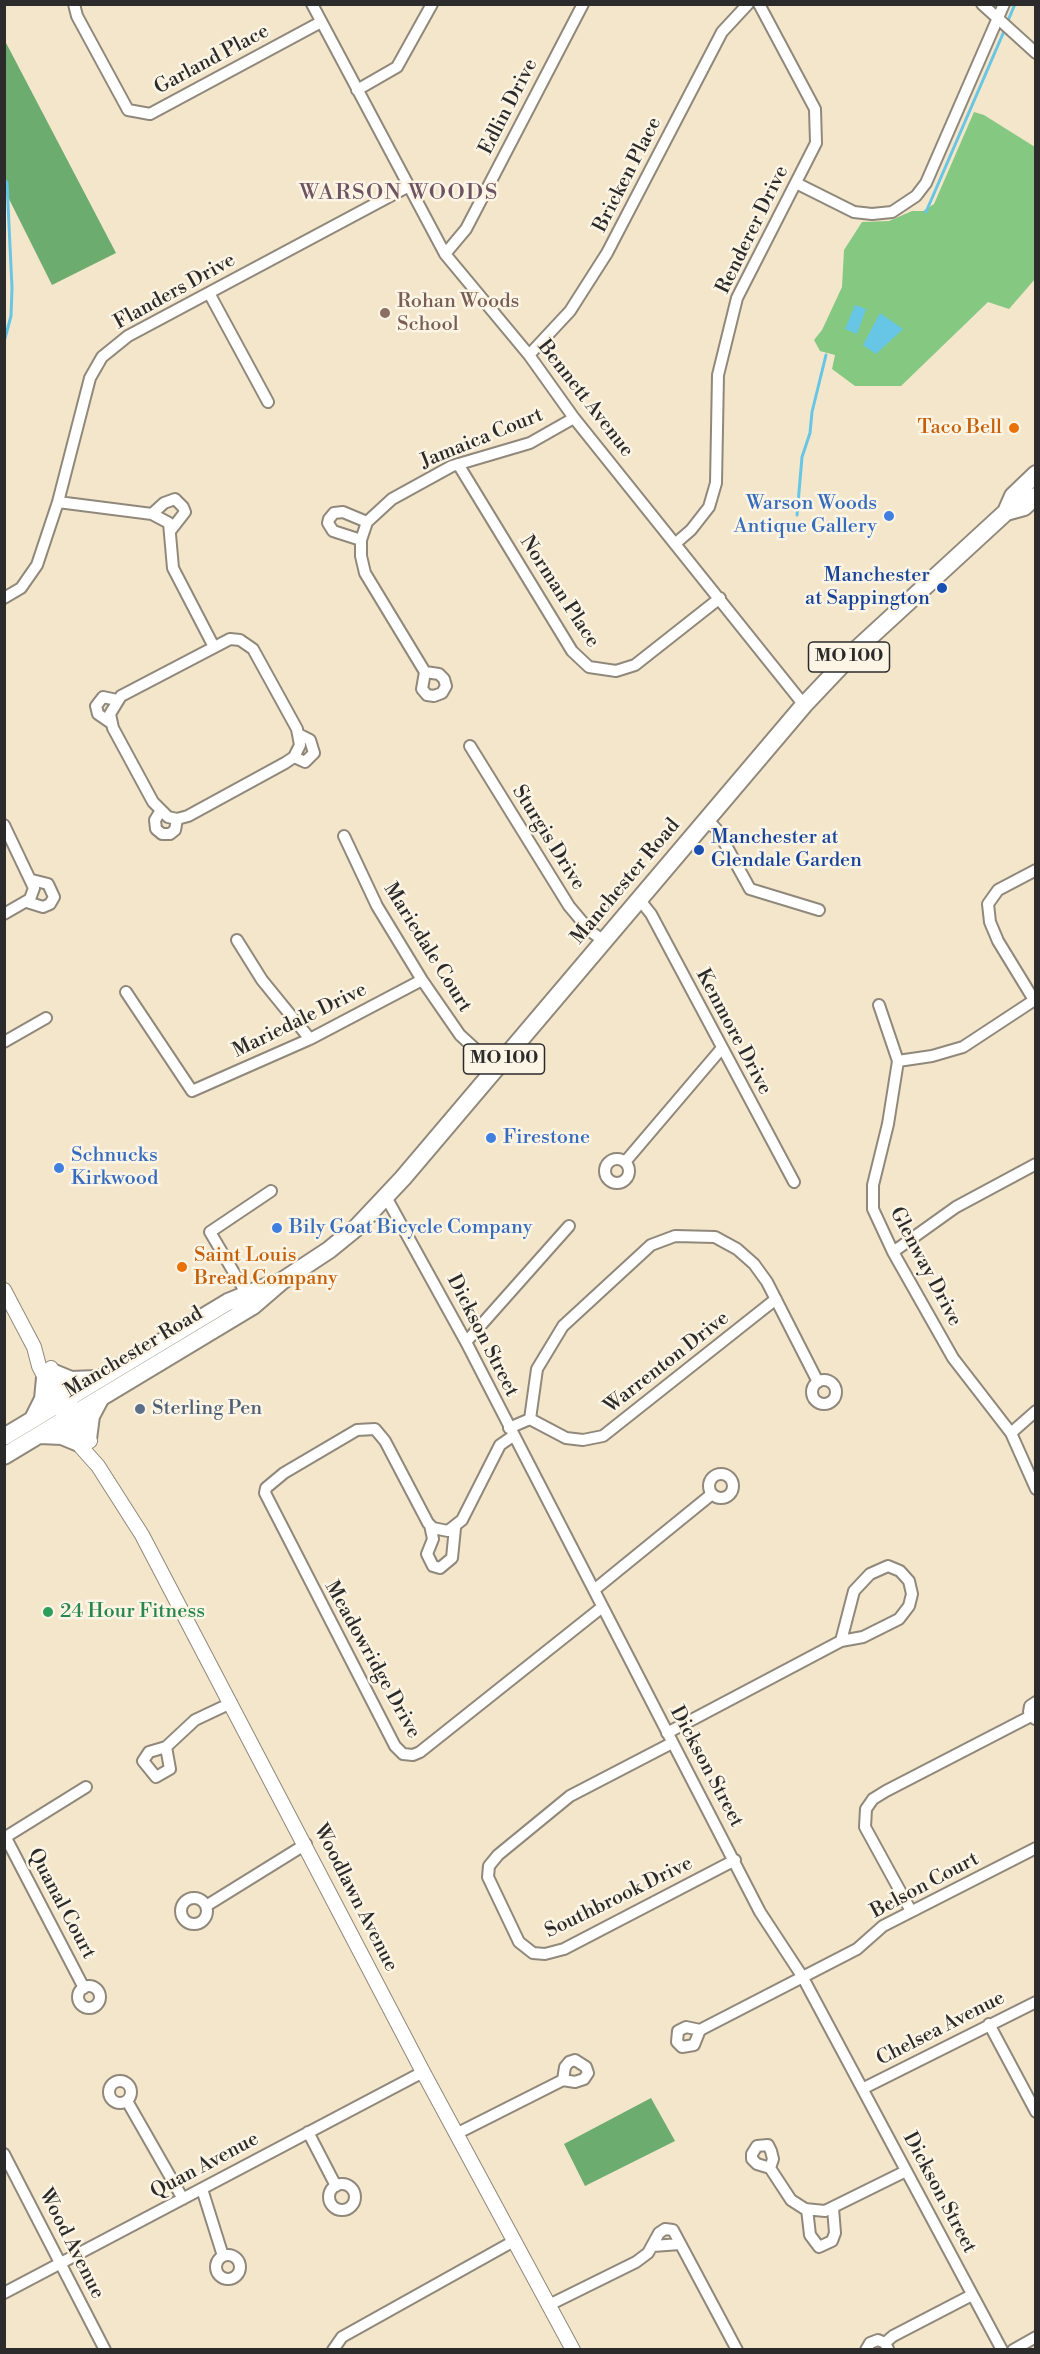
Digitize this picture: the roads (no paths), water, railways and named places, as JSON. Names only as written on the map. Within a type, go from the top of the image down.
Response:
[{"type":"main road","name":"Manchester Road","points":[[67,1409],[100,1398],[253,1306],[282,1281],[343,1239],[386,1197],[804,705],[857,649],[1006,512],[1013,496],[1035,474]]},
{"type":"main road","name":"Manchester Road","points":[[1006,512],[1024,507],[1035,496]]},
{"type":"main road","name":"Manchester Road","points":[[4,1456],[35,1428],[67,1409],[101,1379],[246,1293],[282,1281]]},
{"type":"main road","points":[[100,1398],[91,1416],[84,1441],[35,1428],[50,1375],[71,1380],[101,1379]]},
{"type":"main road","name":"Manchester Road","points":[[4,1437],[35,1428]]},
{"type":"street","points":[[67,4],[75,8]]},
{"type":"street","name":"Bennett Avenue","points":[[312,4],[407,187],[445,254],[529,355],[574,418],[804,705]]},
{"type":"street","points":[[357,90],[397,67],[432,4]]},
{"type":"street","name":"Edlin Drive","points":[[445,254],[466,230],[583,4]]},
{"type":"street","name":"Bricken Place","points":[[529,355],[570,311],[607,253],[722,32],[748,4]]},
{"type":"street","name":"Renderer Drive","points":[[676,543],[691,530],[709,507],[716,483],[718,375],[736,298],[816,143],[815,109],[759,4]]},
{"type":"street","points":[[982,4],[1035,53]]},
{"type":"street","points":[[796,183],[854,212],[872,214],[892,212],[916,196],[926,183],[1003,24],[1004,4]]},
{"type":"street","name":"Garland Place","points":[[75,8],[128,110],[150,114],[321,22]]},
{"type":"street","name":"Flanders Drive","points":[[4,598],[21,588],[32,574],[58,502],[90,378],[102,357],[128,336],[407,187]]},
{"type":"street","points":[[209,293],[268,402]]},
{"type":"street","name":"Jamaica Court","points":[[425,672],[366,573],[361,556],[361,540],[367,522],[381,506],[458,464],[530,443],[574,418]]},
{"type":"street","name":"Norman Place","points":[[458,464],[572,651],[590,667],[616,671],[635,665],[720,598]]},
{"type":"street","points":[[152,514],[164,503],[175,500],[185,512],[171,530]]},
{"type":"street","points":[[58,502],[152,514],[169,523],[173,568],[214,647]]},
{"type":"street","points":[[361,540],[333,531],[329,527],[329,519],[334,513],[344,512],[367,522]]},
{"type":"street","points":[[111,723],[110,714],[117,700],[230,639],[248,643],[300,740],[294,757],[188,816],[168,816],[111,723],[98,714],[96,706],[103,697],[117,700]]},
{"type":"street","points":[[294,757],[305,762],[314,753],[310,740],[300,740]]},
{"type":"street","name":"Sturgis Drive","points":[[470,746],[569,906],[590,930],[604,941]]},
{"type":"street","points":[[707,819],[718,831],[750,889],[819,910]]},
{"type":"street","points":[[4,825],[34,888],[27,902],[4,914]]},
{"type":"street","name":"Mariedale Court","points":[[344,836],[377,906],[423,980],[460,1035],[496,1068]]},
{"type":"street","points":[[898,1061],[932,1056],[963,1047],[1035,1000],[998,941],[990,922],[988,904],[998,890],[1035,870]]},
{"type":"street","points":[[27,902],[43,907],[54,897],[48,884],[32,880]]},
{"type":"street","name":"Kenmore Drive","points":[[639,899],[651,915],[794,1182]]},
{"type":"street","points":[[237,940],[262,980],[310,1039]]},
{"type":"street","name":"Mariedale Drive","points":[[126,992],[192,1091],[310,1039],[423,980]]},
{"type":"street","name":"Glenway Drive","points":[[879,1005],[898,1061],[888,1124],[871,1195],[873,1209],[893,1252],[953,1358],[1011,1433],[1035,1489]]},
{"type":"street","points":[[4,1042],[46,1018]]},
{"type":"street","points":[[625,1162],[722,1048]]},
{"type":"street","points":[[893,1252],[956,1207],[1035,1164]]},
{"type":"street","points":[[246,1293],[210,1232],[271,1191]]},
{"type":"street","name":"Dickson Street","points":[[386,1197],[466,1342],[594,1590],[601,1608],[735,1860],[760,1912],[802,1976],[1002,2349]]},
{"type":"street","points":[[466,1342],[569,1226]]},
{"type":"street","points":[[430,1525],[433,1539],[427,1554],[433,1566],[440,1568],[452,1558],[455,1528],[462,1520],[500,1445],[511,1432],[531,1419],[537,1369],[563,1326],[651,1245],[675,1236],[715,1237],[737,1249],[754,1264],[776,1299],[818,1382]]},
{"type":"street","name":"Woodlawn Avenue","points":[[4,1290],[98,1466],[138,1528],[306,1844],[423,2072],[573,2349]]},
{"type":"street","name":"Warrenton Drive","points":[[531,1419],[566,1438],[583,1440],[603,1436],[776,1299]]},
{"type":"street","points":[[1011,1433],[1035,1412]]},
{"type":"street","name":"Meadowridge Drive","points":[[430,1525],[385,1441],[375,1430],[366,1428],[357,1430],[284,1473],[266,1488],[267,1498],[274,1513],[395,1746],[403,1754],[413,1755],[420,1752],[601,1608]]},
{"type":"street","points":[[594,1590],[712,1494]]},
{"type":"street","points":[[430,1525],[442,1531],[455,1528]]},
{"type":"street","points":[[670,1738],[841,1641],[863,1637],[900,1619],[909,1606],[912,1594],[909,1581],[900,1571],[888,1566],[874,1571],[861,1580],[854,1591],[847,1611],[841,1641]]},
{"type":"street","points":[[911,1911],[865,1827],[866,1809],[873,1799],[886,1791],[1033,1718],[1029,1709],[1035,1702]]},
{"type":"street","points":[[166,1747],[195,1720],[231,1703]]},
{"type":"street","name":"Southbrook Drive","points":[[670,1738],[570,1796],[498,1855],[489,1866],[488,1877],[519,1941],[533,1953],[545,1954],[564,1949],[735,1860]]},
{"type":"street","points":[[5,1838],[86,1787]]},
{"type":"street","name":"Quanal Court","points":[[5,1838],[84,1988]]},
{"type":"street","points":[[206,1905],[306,1844]]},
{"type":"street","name":"Belson Court","points":[[700,2030],[857,1949],[883,1926],[1035,1848]]},
{"type":"street","name":"Chelsea Avenue","points":[[864,2088],[1035,2002]]},
{"type":"street","points":[[989,2024],[1035,2112]]},
{"type":"street","name":"Quan Avenue","points":[[4,2293],[423,2072]]},
{"type":"street","points":[[456,2134],[563,2080]]},
{"type":"street","points":[[127,2101],[183,2199]]},
{"type":"street","points":[[308,2132],[336,2186]]},
{"type":"street","name":"Wood Avenue","points":[[4,2154],[105,2349]]},
{"type":"street","points":[[770,2168],[791,2200],[807,2209],[825,2211],[906,2171]]},
{"type":"street","points":[[202,2189],[224,2256]]},
{"type":"street","points":[[807,2209],[810,2235],[819,2247],[832,2241],[835,2233],[832,2208]]},
{"type":"street","points":[[549,2305],[636,2262],[653,2246],[659,2233],[665,2229],[673,2230],[736,2349]]},
{"type":"street","points":[[333,2349],[342,2337],[514,2241]]},
{"type":"street","points":[[653,2246],[680,2244]]},
{"type":"street","points":[[866,2349],[874,2341],[887,2346],[893,2336],[972,2295]]},
{"type":"street","points":[[1013,2349],[1035,2337]]},
{"type":"water","points":[[855,305],[866,309],[857,334],[845,329]]},
{"type":"water","points":[[880,313],[903,329],[876,354],[863,345]]},
{"type":"waterway","points":[[1007,23],[1015,4]]},
{"type":"waterway","points":[[926,212],[1005,29]]},
{"type":"waterway","points":[[4,179],[7,183],[12,288],[11,316],[4,342]]},
{"type":"waterway","points":[[797,515],[802,457],[810,433],[812,412],[826,355]]},
{"type":"place","name":"Rohan Woods School","points":[[385,313]]},
{"type":"place","name":"Taco Bell","points":[[1014,428]]},
{"type":"place","name":"Warson Woods Antique Gallery","points":[[889,516]]},
{"type":"place","name":"Manchester at Sappington","points":[[942,588]]},
{"type":"place","name":"Manchester at Glendale Garden","points":[[699,850]]},
{"type":"place","name":"Firestone","points":[[491,1138]]},
{"type":"place","name":"Schnucks Kirkwood","points":[[59,1168]]},
{"type":"place","name":"Bily Goat Bicycle Company","points":[[277,1228]]},
{"type":"place","name":"Saint Louis Bread Company","points":[[182,1267]]},
{"type":"place","name":"Sterling Pen","points":[[140,1409]]},
{"type":"place","name":"24 Hour Fitness","points":[[48,1612]]},
{"type":"district","name":"WARSON WOODS","points":[[399,194]]}]
